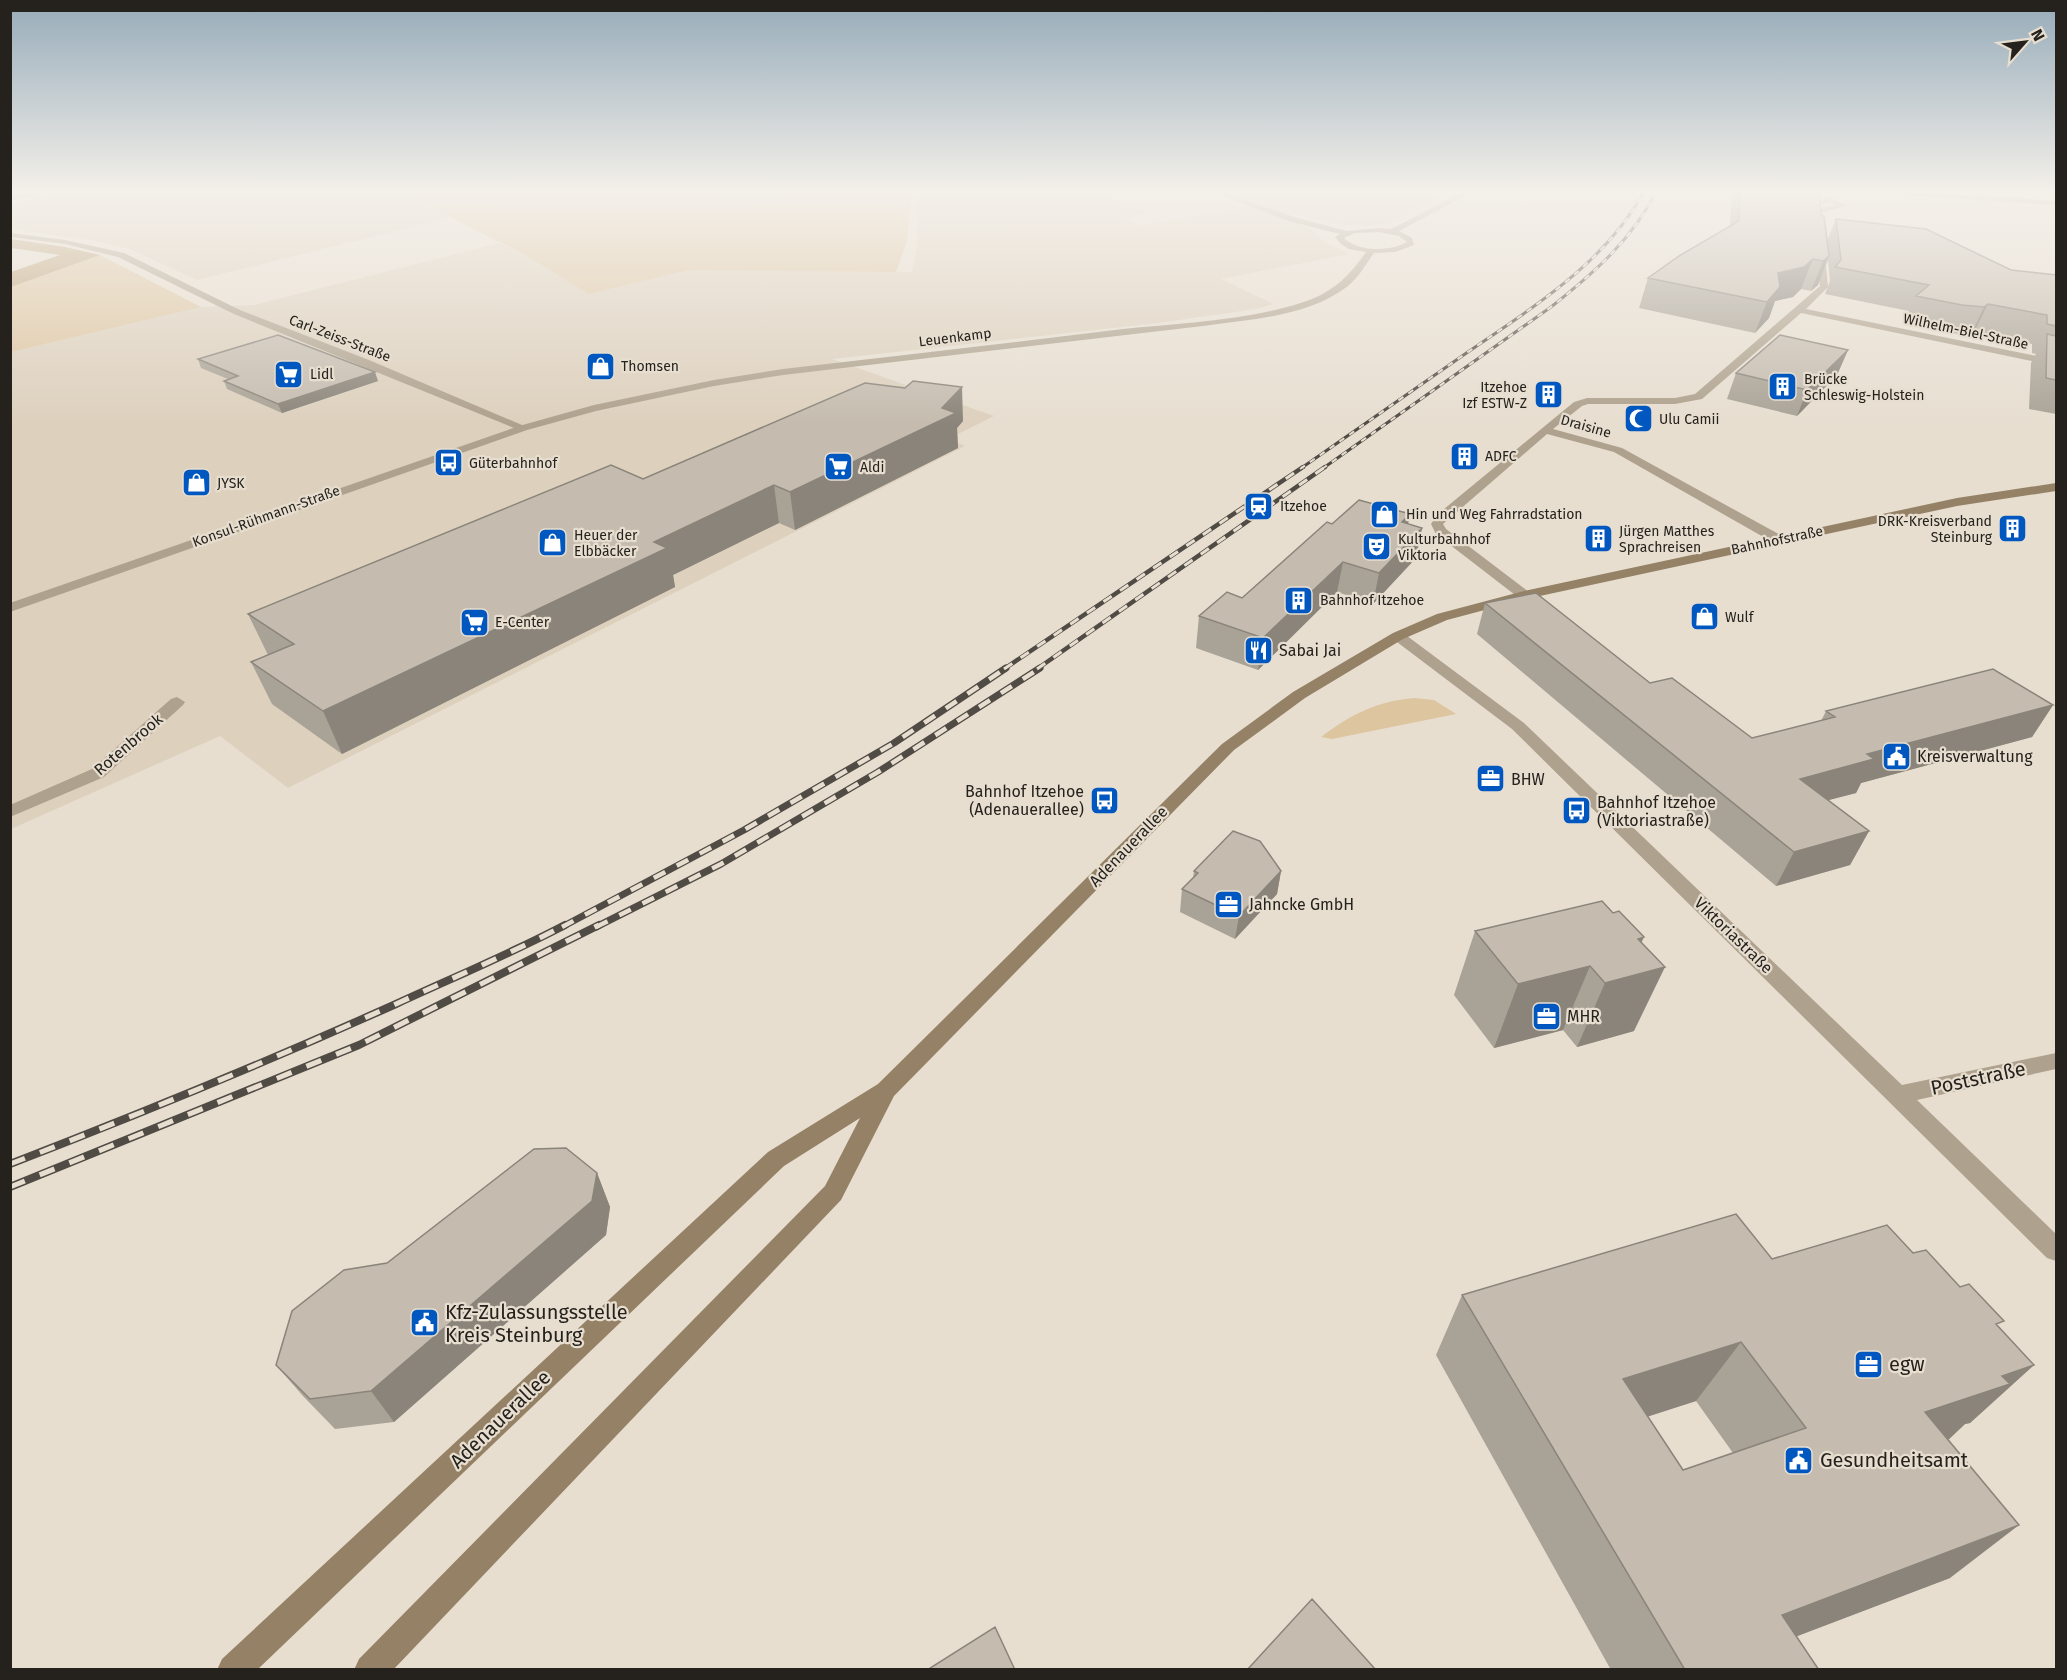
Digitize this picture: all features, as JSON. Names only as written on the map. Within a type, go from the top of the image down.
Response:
[{"type":"main road","name":"Bahnhofstraße","points":[[1398,636],[1442,617],[1524,595],[1990,495],[2056,487]]},
{"type":"main road","name":"Adenauerallee","points":[[233,1670],[776,1158],[886,1090],[1228,747],[1299,695],[1398,636]]},
{"type":"main road","name":"Adenauerallee","points":[[370,1670],[687,1346],[833,1193],[886,1090]]},
{"type":"street","name":"Carl-Zeiss-Straße","points":[[148,268],[237,312],[523,428]]},
{"type":"street","name":"Leuenkamp","points":[[523,428],[620,402],[738,379],[1203,323],[1280,310],[1312,301],[1336,290],[1358,268]]},
{"type":"street","points":[[1545,430],[1578,405],[1587,401],[1675,401],[1698,397],[1824,287],[1823,268]]},
{"type":"street","name":"Wilhelm-Biel-Straße","points":[[1799,310],[2056,363]]},
{"type":"street","name":"Konsul-Rühmann-Straße","points":[[10,608],[359,483],[523,428]]},
{"type":"street","name":"Draisine","points":[[1524,595],[1441,531],[1437,524],[1442,517],[1545,430],[1618,450],[1779,540]]},
{"type":"street","name":"Viktoriastraße","points":[[1398,636],[1452,674],[1518,726],[2056,1250]]},
{"type":"street","name":"Rotenbrook","points":[[10,812],[98,773],[177,702]]},
{"type":"street","name":"Poststraße","points":[[1899,1095],[2056,1061]]},
{"type":"shaded area","points":[[21,268],[63,268],[11,287],[11,272]]},
{"type":"shaded area","points":[[63,268],[126,268],[201,307],[11,352],[11,287]]},
{"type":"shaded area","points":[[172,268],[244,268],[197,280]]},
{"type":"shaded area","points":[[399,268],[547,268],[589,294],[689,270],[912,272],[913,268],[1276,268],[1221,279],[1273,304],[1256,309],[1158,323],[832,359],[994,416],[948,439],[965,446],[288,788],[220,736],[11,829],[10,352],[201,307],[254,305]]},
{"type":"shaded area","points":[[547,268],[897,268],[896,272],[689,270],[589,294]]},
{"type":"shaded area","points":[[1414,698],[1434,700],[1456,714],[1332,739],[1321,737],[1364,710],[1388,702]]},
{"type":"building","points":[[1662,268],[1798,268],[1778,273],[1780,287],[1767,302],[1648,278]]},
{"type":"building","points":[[1842,268],[2008,268],[2056,275],[2056,326],[2047,324],[2047,315],[1988,304],[1984,307],[1962,305],[1916,296],[1929,285]]},
{"type":"building","points":[[2047,334],[2056,336],[2056,380],[2046,378]]},
{"type":"building","name":"Lidl","points":[[278,335],[375,372],[278,404],[224,381],[238,376],[198,359]]},
{"type":"building","points":[[1780,335],[1848,350],[1807,390],[1736,373]]},
{"type":"building","points":[[913,381],[962,387],[942,408],[956,413],[790,492],[774,485],[654,542],[667,548],[323,711],[251,662],[294,644],[248,614],[611,465],[643,479],[865,383],[905,388]]},
{"type":"building","points":[[1359,500],[1410,514],[1402,522],[1422,528],[1379,573],[1343,562],[1263,638],[1199,616],[1227,592],[1242,598],[1327,522],[1332,524]]},
{"type":"building","points":[[1536,593],[1650,683],[1672,678],[1752,738],[1835,717],[1826,711],[1993,669],[2053,705],[1867,754],[1874,759],[1800,779],[1869,831],[1794,852],[1485,603]]},
{"type":"building","points":[[1233,831],[1260,841],[1281,871],[1239,916],[1182,889],[1198,873],[1194,871]]},
{"type":"building","points":[[1602,901],[1613,913],[1619,911],[1644,937],[1638,939],[1665,967],[1605,983],[1590,966],[1518,984],[1475,931]]},
{"type":"building","points":[[566,1148],[597,1173],[592,1201],[371,1391],[310,1399],[276,1365],[292,1311],[344,1270],[387,1263],[534,1149]]},
{"type":"building","points":[[1736,1214],[1772,1259],[1887,1225],[1913,1253],[1926,1250],[1960,1287],[1969,1284],[2004,1321],[1996,1324],[2034,1365],[2002,1376],[2010,1384],[1925,1412],[2019,1525],[1782,1615],[1819,1670],[1685,1670],[1462,1295]],"holes":[[[1741,1342],[1806,1428],[1683,1470],[1623,1379]]]},
{"type":"building","points":[[1312,1599],[1376,1670],[1247,1670]]},
{"type":"building","points":[[995,1627],[1015,1670],[927,1670]]},
{"type":"railway","points":[[1300,469],[1516,319],[1581,268]]},
{"type":"railway","points":[[1322,469],[1551,307],[1597,268]]},
{"type":"railway","points":[[1004,669],[1303,467]]},
{"type":"railway","points":[[1037,669],[1325,467]]},
{"type":"railway","points":[[562,927],[744,830],[894,743],[1006,668]]},
{"type":"railway","points":[[596,927],[721,864],[878,772],[1040,668]]},
{"type":"railway","points":[[10,1164],[300,1046],[481,966],[565,925]]},
{"type":"railway","points":[[10,1187],[359,1045],[599,925]]},
{"type":"place","name":"Thomsen","points":[[600,366]]},
{"type":"place","name":"Lidl","points":[[289,374]]},
{"type":"place","name":"Brücke Schleswig-Holstein","points":[[1783,387]]},
{"type":"place","name":"Itzehoe Izf ESTW-Z","points":[[1548,395]]},
{"type":"place","name":"Ulu Camii","points":[[1638,419]]},
{"type":"place","name":"ADFC","points":[[1464,456]]},
{"type":"place","name":"Güterbahnhof","points":[[448,463]]},
{"type":"place","name":"Aldi","points":[[839,467]]},
{"type":"place","name":"JYSK","points":[[196,483]]},
{"type":"place","name":"Itzehoe","points":[[1259,506]]},
{"type":"place","name":"Hin und Weg Fahrradstation","points":[[1385,514]]},
{"type":"place","name":"DRK-Kreisverband Steinburg","points":[[2013,529]]},
{"type":"place","name":"Jürgen Matthes Sprachreisen","points":[[1598,539]]},
{"type":"place","name":"Heuer der Elbbäcker","points":[[553,543]]},
{"type":"place","name":"Kulturbahnhof Viktoria","points":[[1377,547]]},
{"type":"place","name":"Bahnhof Itzehoe","points":[[1299,600]]},
{"type":"place","name":"Wulf","points":[[1704,617]]},
{"type":"place","name":"E-Center","points":[[474,622]]},
{"type":"place","name":"Sabai Jai","points":[[1258,650]]},
{"type":"place","name":"Kreisverwaltung","points":[[1896,756]]},
{"type":"place","name":"BHW","points":[[1490,779]]},
{"type":"place","name":"Bahnhof Itzehoe (Adenauerallee)","points":[[1105,800]]},
{"type":"place","name":"Bahnhof Itzehoe (Viktoriastraße)","points":[[1576,811]]},
{"type":"place","name":"Jahncke GmbH","points":[[1228,904]]},
{"type":"place","name":"MHR","points":[[1546,1016]]},
{"type":"place","name":"Kfz-Zulassungsstelle Kreis Steinburg","points":[[424,1323]]},
{"type":"place","name":"egw","points":[[1868,1364]]},
{"type":"place","name":"Gesundheitsamt","points":[[1799,1460]]}]
